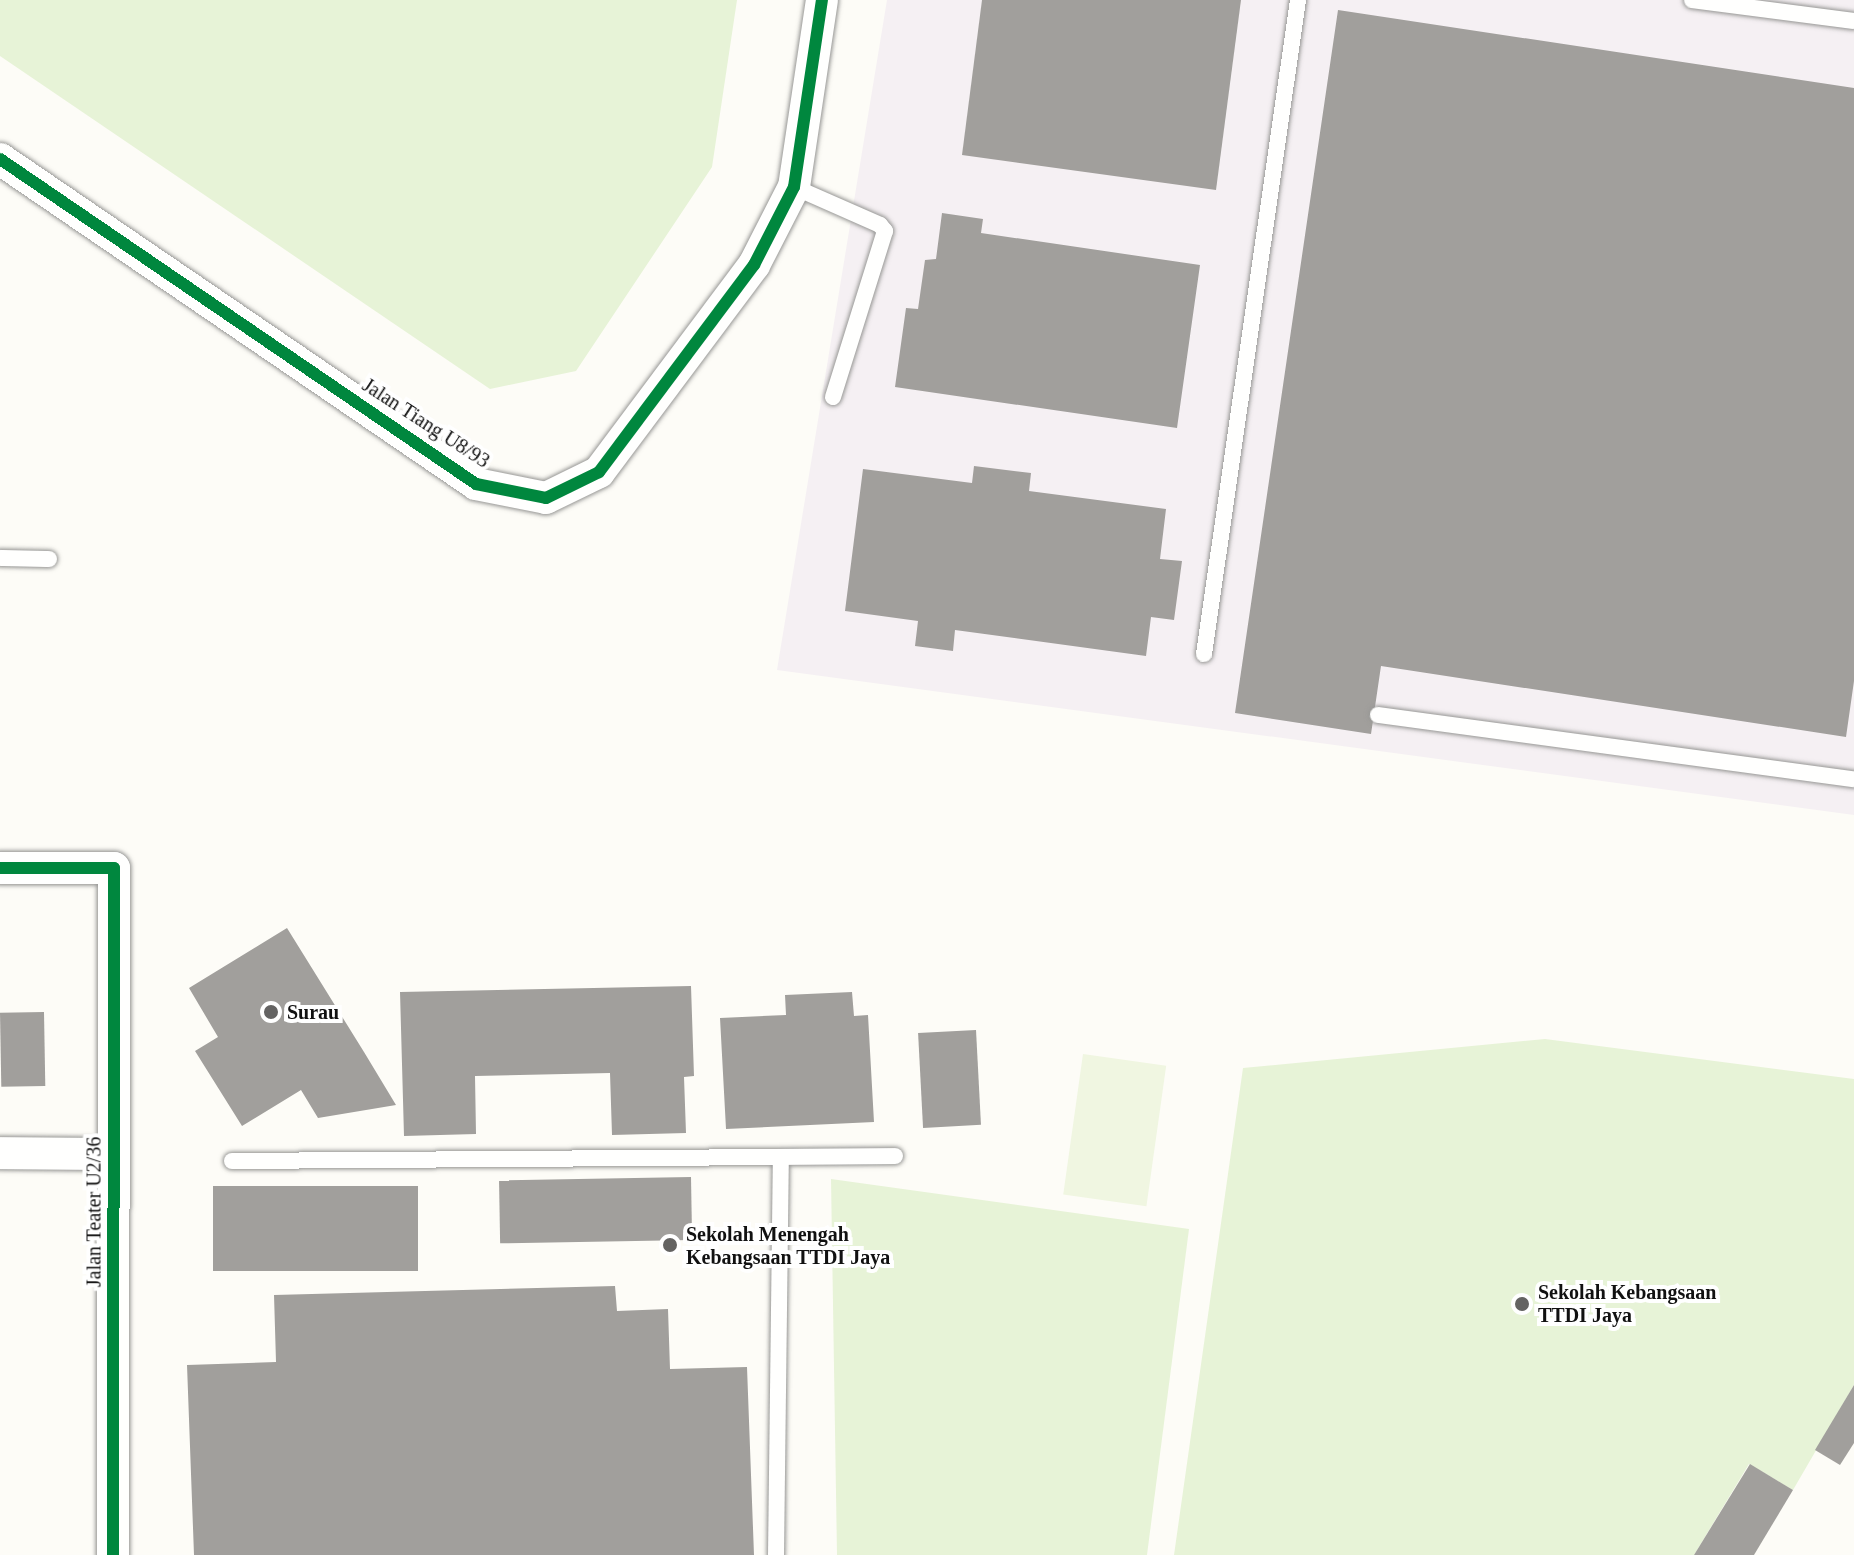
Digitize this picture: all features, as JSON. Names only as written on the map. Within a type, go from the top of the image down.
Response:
[{"type":"street","name":"Jalan Tiang U8/93","points":[[0,159],[476,484],[546,498],[599,472],[754,265],[794,187],[822,0]]},
{"type":"street","name":"Jalan Teater U2/36","points":[[0,868],[114,868],[113,1555]]},
{"type":"street","points":[[0,1153],[114,1154]]},
{"type":"lane","points":[[1204,654],[1298,0]]},
{"type":"lane","points":[[1692,0],[1854,21]]},
{"type":"lane","points":[[794,187],[880,225],[885,231],[833,397]]},
{"type":"lane","points":[[0,558],[49,559]]},
{"type":"lane","points":[[1378,715],[1854,779]]},
{"type":"lane","points":[[232,1161],[895,1156]]},
{"type":"lane","points":[[776,1555],[781,1157]]},
{"type":"shaded area","points":[[887,0],[1854,0],[1854,815],[777,670]]},
{"type":"green space","points":[[0,0],[737,0],[712,167],[576,371],[490,389],[0,56]]},
{"type":"green space","name":"Sekolah Kebangsaan TTDI Jaya","points":[[1545,1039],[1854,1079],[1854,1385],[1793,1490],[1749,1464],[1694,1555],[1174,1555],[1243,1068]]},
{"type":"green space","points":[[1083,1054],[1166,1066],[1146,1206],[1063,1195]]},
{"type":"green space","points":[[831,1179],[1189,1229],[1147,1555],[837,1555]]},
{"type":"building","points":[[982,0],[1241,0],[1216,190],[962,155]]},
{"type":"building","points":[[1338,10],[1854,88],[1854,681],[1846,737],[1381,666],[1371,734],[1235,713]]},
{"type":"building","points":[[942,213],[983,219],[981,233],[1200,265],[1177,428],[895,387],[906,308],[918,309],[925,260],[936,259]]},
{"type":"building","points":[[974,466],[1031,473],[1029,491],[1166,509],[1160,559],[1182,561],[1174,620],[1151,617],[1146,656],[955,630],[953,651],[915,646],[918,621],[845,611],[863,469],[972,483]]},
{"type":"building","name":"Surau","points":[[287,928],[396,1105],[318,1118],[301,1090],[242,1126],[195,1051],[218,1037],[189,988]]},
{"type":"building","points":[[691,986],[694,1076],[684,1077],[686,1133],[612,1135],[610,1073],[475,1076],[476,1134],[404,1136],[400,992]]},
{"type":"building","points":[[852,992],[854,1016],[868,1015],[874,1122],[726,1129],[720,1018],[786,1015],[785,995]]},
{"type":"building","points":[[44,1012],[45,1086],[1,1087],[0,1013]]},
{"type":"building","points":[[976,1030],[981,1125],[923,1128],[918,1033]]},
{"type":"building","points":[[691,1177],[692,1240],[500,1243],[499,1180]]},
{"type":"building","points":[[213,1186],[418,1186],[418,1271],[213,1271]]},
{"type":"building","points":[[615,1286],[617,1311],[668,1309],[670,1369],[747,1367],[754,1555],[194,1555],[187,1365],[276,1362],[274,1295]]},
{"type":"building","points":[[1854,1385],[1854,1443],[1840,1465],[1815,1450]]},
{"type":"building","points":[[1750,1464],[1793,1490],[1754,1555],[1694,1555]]},
{"type":"cycle path","points":[[0,159],[476,484],[546,498],[599,472],[754,265],[794,187],[822,0]]},
{"type":"cycle path","points":[[0,868],[114,868],[113,1555]]},
{"type":"place","name":"Surau","points":[[271,1012]]},
{"type":"place","name":"Sekolah Menengah Kebangsaan TTDI Jaya","points":[[670,1245]]},
{"type":"place","name":"Sekolah Kebangsaan TTDI Jaya","points":[[1522,1304]]}]
